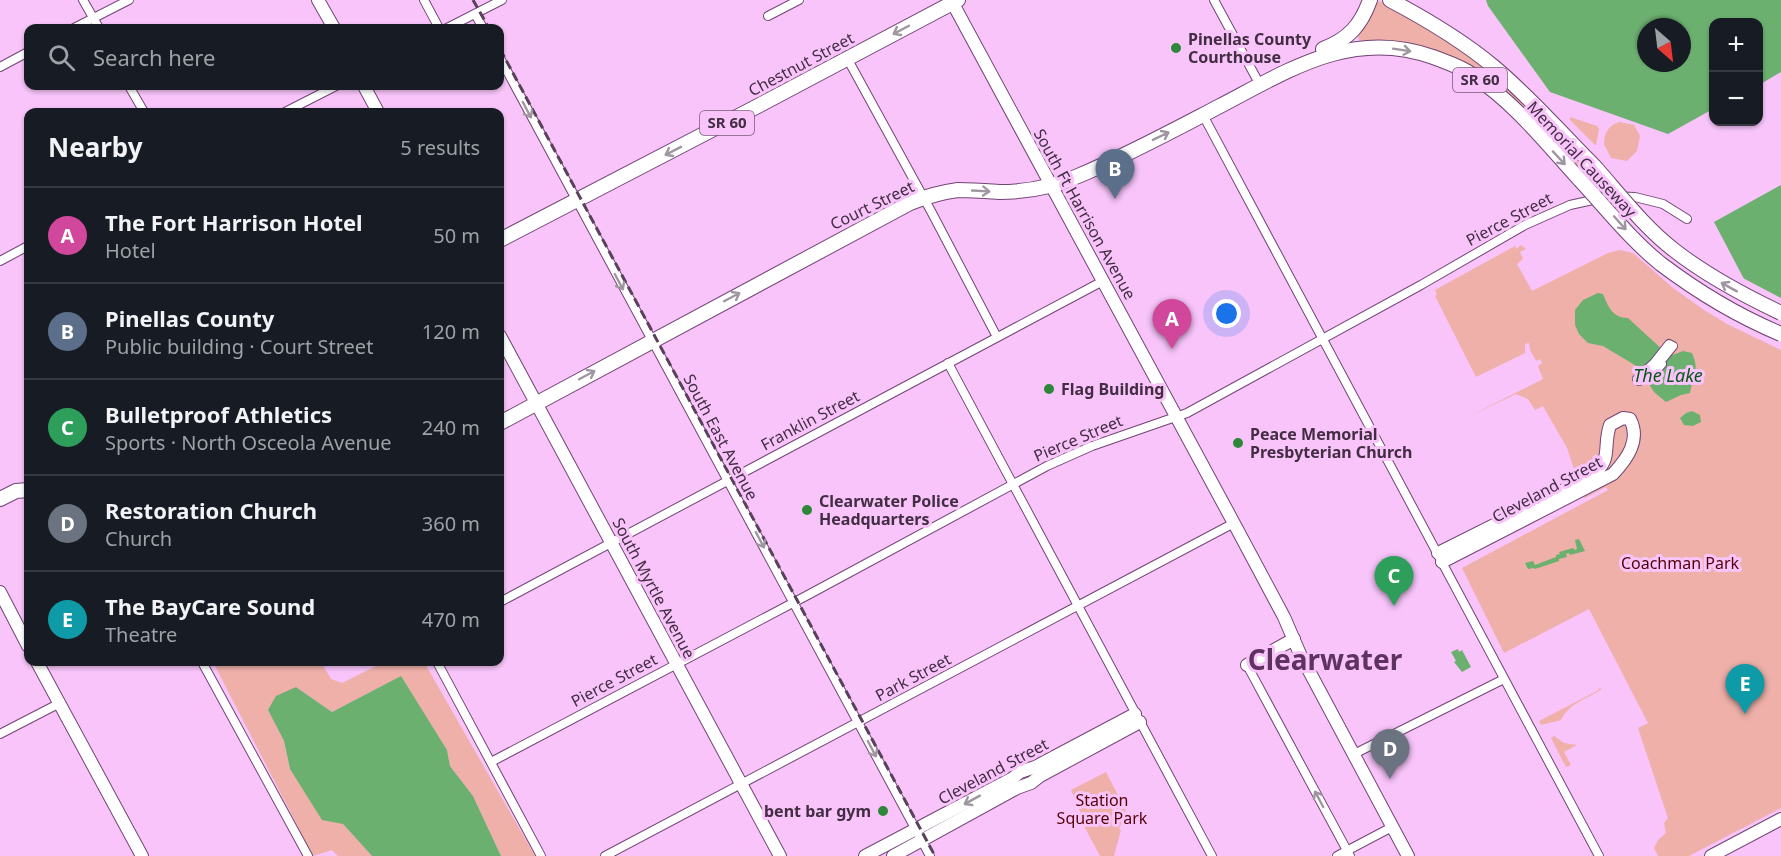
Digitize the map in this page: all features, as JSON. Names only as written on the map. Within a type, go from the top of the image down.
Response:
[{"type":"main road","points":[[1260,85],[1275,70],[1334,45],[1349,36],[1359,25],[1370,0]]},
{"type":"main road","name":"Memorial Causeway","points":[[1390,0],[1438,28],[1494,67],[1595,167],[1646,224],[1672,249],[1715,279],[1781,313]]},
{"type":"main road","name":"Chestnut Street","points":[[504,238],[954,1]]},
{"type":"main road","name":"Memorial Causeway","points":[[1344,50],[1364,47],[1405,50],[1435,58],[1472,74],[1498,94],[1631,236],[1660,263],[1730,309],[1781,334]]},
{"type":"main road","name":"Court Street","points":[[504,421],[896,209],[924,198],[957,190],[1015,192],[1051,186],[1092,170],[1324,55],[1344,50]]},
{"type":"main road","points":[[0,499],[22,490]]},
{"type":"street","points":[[83,0],[97,24]]},
{"type":"street","points":[[82,24],[129,0]]},
{"type":"street","points":[[318,0],[332,24]]},
{"type":"street","points":[[424,0],[437,24]]},
{"type":"street","points":[[455,24],[502,0]]},
{"type":"street","points":[[768,16],[799,0]]},
{"type":"street","points":[[1214,0],[1260,85]]},
{"type":"street","name":"South Ft Harrison Avenue","points":[[954,1],[1051,186],[1234,523],[1408,856]]},
{"type":"street","points":[[475,14],[481,24]]},
{"type":"street","points":[[0,67],[24,54]]},
{"type":"street","points":[[847,58],[997,337]]},
{"type":"street","name":"South East Avenue","points":[[504,65],[930,856]]},
{"type":"street","points":[[131,90],[142,108]]},
{"type":"street","points":[[293,108],[328,90]]},
{"type":"street","points":[[366,90],[376,108]]},
{"type":"street","points":[[1203,115],[1599,856]]},
{"type":"street","name":"Pierce Street","points":[[491,762],[1047,466],[1092,446],[1177,417],[1525,225],[1570,205],[1611,196],[1635,197],[1663,204],[1687,219]]},
{"type":"street","points":[[0,261],[24,248]]},
{"type":"street","name":"Franklin Street","points":[[504,600],[1103,281]]},
{"type":"street","name":"South Myrtle Avenue","points":[[504,343],[780,856]]},
{"type":"street","points":[[1670,344],[1673,346],[1656,371],[1653,369],[1638,380],[1670,344]]},
{"type":"street","points":[[948,363],[1212,856]]},
{"type":"street","name":"Cleveland Street","points":[[1623,418],[1630,419],[1635,434],[1632,448],[1613,474],[1440,558],[1601,469],[1606,455],[1607,433],[1610,425],[1623,418]]},
{"type":"street","points":[[1606,455],[1626,459]]},
{"type":"street","name":"Park Street","points":[[606,856],[1234,523]]},
{"type":"street","points":[[0,592],[24,638]]},
{"type":"street","points":[[1292,635],[1246,665],[1348,854]]},
{"type":"street","points":[[39,666],[142,856]]},
{"type":"street","points":[[204,666],[308,856]]},
{"type":"street","points":[[439,666],[542,856]]},
{"type":"street","points":[[1354,754],[1504,679]]},
{"type":"street","points":[[0,734],[60,703]]},
{"type":"street","name":"Cleveland Street","points":[[865,856],[919,835],[1031,783],[1137,718]]},
{"type":"street","points":[[1711,856],[1781,819]]},
{"type":"street","points":[[1337,856],[1348,854],[1392,827]]},
{"type":"street","name":"Cleveland Street","points":[[893,856],[919,835]]},
{"type":"green space","points":[[1379,1],[1413,19],[1479,62],[1509,87],[1586,166],[1580,171],[1481,74],[1359,40],[1358,35],[1373,7]]},
{"type":"green space","points":[[1570,117],[1597,126],[1599,129],[1596,145],[1570,120]]},
{"type":"green space","points":[[1620,122],[1634,125],[1640,136],[1637,151],[1627,161],[1611,158],[1604,144],[1608,130]]},
{"type":"green space","name":"Coachman Park","points":[[1521,245],[1526,249],[1520,252],[1523,259],[1517,264],[1532,291],[1608,253],[1620,250],[1633,253],[1673,288],[1704,310],[1727,324],[1781,350],[1781,808],[1689,856],[1658,856],[1654,848],[1658,840],[1666,833],[1664,823],[1668,818],[1638,728],[1648,723],[1589,609],[1504,653],[1462,568],[1608,490],[1606,487],[1585,498],[1583,496],[1601,474],[1595,462],[1575,472],[1567,448],[1543,406],[1535,410],[1528,399],[1516,394],[1470,416],[1543,379],[1538,366],[1542,363],[1540,359],[1536,361],[1529,343],[1525,344],[1525,353],[1476,377],[1435,296],[1437,295],[1435,290],[1515,246],[1516,249]]},
{"type":"green space","points":[[215,666],[323,666],[331,679],[342,683],[376,666],[426,666],[535,856],[501,856],[473,796],[450,766],[447,750],[400,677],[332,712],[296,687],[268,710],[284,741],[290,769],[302,786],[343,824],[372,856],[338,856],[332,850],[313,856]]},
{"type":"green space","points":[[1598,688],[1602,689],[1574,705],[1561,720],[1541,725],[1539,721],[1599,690]]},
{"type":"green space","points":[[1554,736],[1564,743],[1577,745],[1564,752],[1571,765],[1566,767],[1551,738]]},
{"type":"green space","name":"Station Square Park","points":[[1106,772],[1126,811],[1119,829],[1121,830],[1114,856],[1100,856],[1083,824],[1085,823],[1071,790]]},
{"type":"water","points":[[1486,0],[1781,0],[1781,72],[1763,83],[1763,18],[1709,18],[1709,111],[1668,134],[1550,92]]},
{"type":"water","points":[[1781,185],[1781,343],[1714,222]]},
{"type":"water","name":"The Lake","points":[[1598,293],[1603,294],[1614,314],[1628,318],[1665,352],[1673,355],[1683,351],[1692,353],[1696,369],[1690,393],[1666,402],[1654,392],[1638,367],[1603,346],[1588,343],[1579,334],[1575,325],[1575,310],[1583,300]]},
{"type":"water","points":[[1692,411],[1700,415],[1701,422],[1693,426],[1684,425],[1680,418]]},
{"type":"water","points":[[1579,539],[1585,551],[1570,555],[1569,553],[1566,554],[1567,557],[1559,561],[1528,569],[1525,563],[1533,561],[1535,565],[1556,557],[1560,554],[1559,552],[1577,549],[1575,540]]},
{"type":"water","points":[[1458,649],[1459,652],[1462,650],[1471,667],[1462,672],[1454,662],[1456,661],[1451,652]]},
{"type":"water","points":[[401,676],[447,750],[450,766],[473,796],[501,856],[372,856],[343,824],[322,820],[290,769],[284,741],[268,710],[276,696],[296,687],[332,712]]},
{"type":"pier","points":[[1739,276],[1781,298],[1781,346],[1775,342]]},
{"type":"railway","points":[[473,0],[487,24]]},
{"type":"railway","points":[[504,56],[935,856]]},
{"type":"place","name":"Pinellas County Courthouse","points":[[1176,48]]},
{"type":"place","name":"Pinellas County","points":[[1115,199]]},
{"type":"place","name":"The Fort Harrison Hotel","points":[[1172,349]]},
{"type":"place","name":"Flag Building","points":[[1049,389]]},
{"type":"place","name":"Peace Memorial Presbyterian Church","points":[[1238,443]]},
{"type":"place","name":"Clearwater Police Headquarters","points":[[807,510]]},
{"type":"place","name":"Bulletproof Athletics","points":[[1394,606]]},
{"type":"place","name":"The BayCare Sound","points":[[1745,714]]},
{"type":"place","name":"Restoration Church","points":[[1390,779]]},
{"type":"place","name":"bent bar gym","points":[[883,811]]},
{"type":"district","name":"Clearwater","points":[[1325,660]]}]
